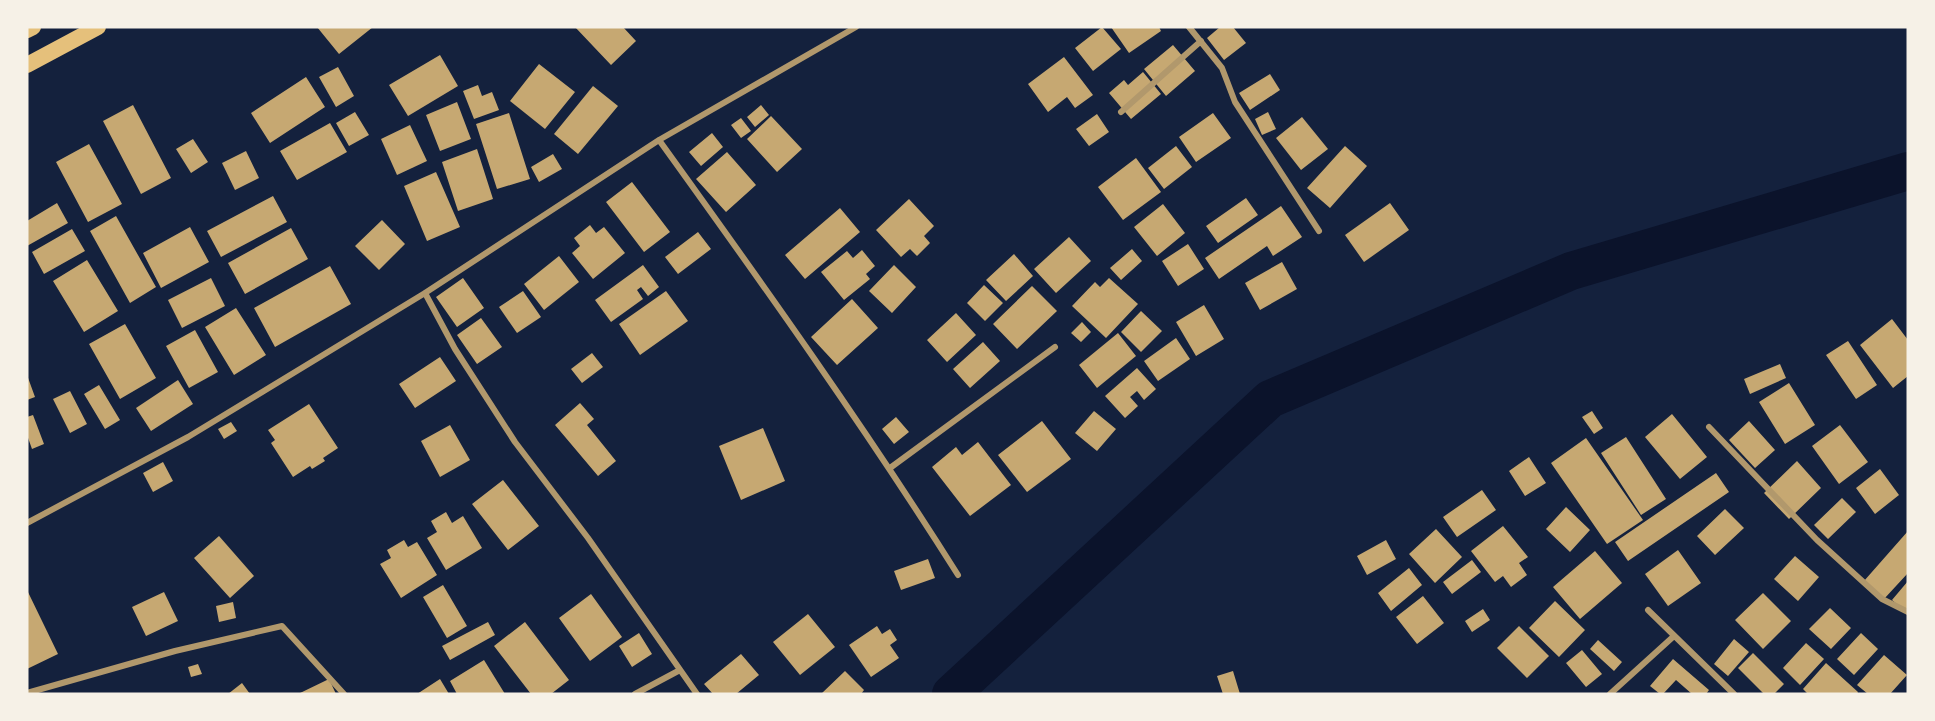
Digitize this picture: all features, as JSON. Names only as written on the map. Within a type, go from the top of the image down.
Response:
[{"type":"highway","points":[[27,30],[33,27]]},
{"type":"highway","points":[[27,66],[98,27]]},
{"type":"street","points":[[27,522],[188,437],[425,293],[659,140],[845,29],[856,27]]},
{"type":"street","points":[[1189,27],[1222,68],[1235,102],[1319,231]]},
{"type":"street","points":[[1121,112],[1201,41]]},
{"type":"street","points":[[659,140],[764,285],[890,468],[958,575]]},
{"type":"street","points":[[425,293],[455,349],[515,442],[588,538],[697,694]]},
{"type":"street","points":[[890,468],[1055,347]]},
{"type":"street","points":[[1709,427],[1817,540],[1882,599],[1908,612]]},
{"type":"street","points":[[1648,609],[1734,694]]},
{"type":"street","points":[[27,693],[175,651],[282,626],[344,694]]},
{"type":"street","points":[[1610,694],[1674,636]]},
{"type":"street","points":[[635,694],[680,669]]},
{"type":"building","points":[[317,27],[373,27],[339,54]]},
{"type":"building","points":[[575,27],[623,27],[636,41],[611,65]]},
{"type":"building","points":[[1102,27],[1121,49],[1093,71],[1075,48]]},
{"type":"building","points":[[1111,27],[1159,27],[1161,31],[1129,53]]},
{"type":"building","points":[[1220,27],[1233,27],[1246,43],[1224,60],[1207,38]]},
{"type":"building","points":[[1173,45],[1195,71],[1166,96],[1144,69]]},
{"type":"building","points":[[440,55],[458,86],[408,116],[389,85]]},
{"type":"building","points":[[1064,57],[1093,95],[1075,108],[1067,97],[1048,112],[1028,84]]},
{"type":"building","points":[[539,64],[575,92],[545,129],[510,101]]},
{"type":"building","points":[[338,67],[354,96],[336,107],[319,77]]},
{"type":"building","points":[[1143,72],[1161,94],[1131,119],[1109,93],[1124,80],[1128,85]]},
{"type":"building","points":[[1270,74],[1280,90],[1250,110],[1239,93]]},
{"type":"building","points":[[306,77],[325,107],[270,143],[251,113]]},
{"type":"building","points":[[478,85],[482,96],[492,92],[499,110],[474,119],[463,91]]},
{"type":"building","points":[[593,86],[618,106],[578,154],[554,134]]},
{"type":"building","points":[[457,102],[471,139],[440,151],[426,115]]},
{"type":"building","points":[[133,105],[171,178],[141,194],[103,121]]},
{"type":"building","points":[[761,105],[769,115],[755,127],[747,117]]},
{"type":"building","points":[[355,112],[369,135],[349,146],[336,123]]},
{"type":"building","points":[[1268,112],[1276,129],[1262,135],[1255,119]]},
{"type":"building","points":[[509,113],[530,179],[497,189],[476,124]]},
{"type":"building","points":[[1213,113],[1231,138],[1196,162],[1179,137]]},
{"type":"building","points":[[1097,114],[1109,132],[1089,146],[1076,129]]},
{"type":"building","points":[[771,116],[802,149],[777,172],[747,139]]},
{"type":"building","points":[[1302,117],[1328,149],[1301,170],[1276,138]]},
{"type":"building","points":[[741,118],[751,131],[741,138],[731,125]]},
{"type":"building","points":[[330,123],[347,152],[297,180],[280,151]]},
{"type":"building","points":[[410,125],[427,161],[397,175],[381,139]]},
{"type":"building","points":[[712,133],[723,147],[701,166],[689,152]]},
{"type":"building","points":[[193,139],[208,162],[191,173],[176,149]]},
{"type":"building","points":[[89,144],[122,204],[88,222],[56,162]]},
{"type":"building","points":[[1176,146],[1192,167],[1164,189],[1148,168]]},
{"type":"building","points":[[1345,146],[1367,166],[1330,208],[1307,188]]},
{"type":"building","points":[[477,149],[493,199],[458,211],[442,162]]},
{"type":"building","points":[[246,151],[259,178],[235,190],[222,163]]},
{"type":"building","points":[[727,152],[756,185],[726,212],[696,179]]},
{"type":"building","points":[[553,154],[562,169],[539,182],[531,167]]},
{"type":"building","points":[[1136,158],[1161,192],[1123,220],[1098,187]]},
{"type":"building","points":[[436,172],[460,227],[427,241],[404,186]]},
{"type":"building","points":[[632,182],[670,232],[644,252],[606,202]]},
{"type":"building","points":[[273,196],[287,222],[221,257],[207,231]]},
{"type":"building","points":[[1246,198],[1258,215],[1218,243],[1206,226]]},
{"type":"building","points":[[909,199],[934,226],[924,236],[930,243],[917,256],[910,249],[901,257],[876,230]]},
{"type":"building","points":[[57,203],[68,223],[27,246],[27,221]]},
{"type":"building","points":[[1390,203],[1409,230],[1364,262],[1345,235]]},
{"type":"building","points":[[1163,204],[1185,233],[1157,256],[1134,227]]},
{"type":"building","points":[[1281,206],[1302,237],[1273,256],[1267,246],[1219,279],[1205,258]]},
{"type":"building","points":[[840,208],[860,232],[805,279],[785,255]]},
{"type":"building","points":[[116,216],[156,287],[130,303],[90,231]]},
{"type":"building","points":[[382,220],[405,244],[379,270],[355,246]]},
{"type":"building","points":[[590,225],[596,233],[604,227],[625,253],[593,279],[572,253],[580,246],[574,238]]},
{"type":"building","points":[[190,227],[209,262],[161,288],[143,253]]},
{"type":"building","points":[[291,228],[308,259],[245,294],[228,263]]},
{"type":"building","points":[[72,229],[85,251],[44,274],[32,252]]},
{"type":"building","points":[[698,232],[711,249],[678,274],[665,257]]},
{"type":"building","points":[[1069,237],[1091,261],[1056,293],[1034,269]]},
{"type":"building","points":[[1188,244],[1204,269],[1178,286],[1162,261]]},
{"type":"building","points":[[1132,249],[1142,261],[1121,280],[1110,268]]},
{"type":"building","points":[[862,250],[875,266],[866,274],[870,279],[844,300],[821,272],[847,251],[853,258]]},
{"type":"building","points":[[1014,254],[1033,276],[1006,301],[986,280]]},
{"type":"building","points":[[559,256],[579,282],[544,310],[524,284]]},
{"type":"building","points":[[87,260],[118,311],[84,332],[53,281]]},
{"type":"building","points":[[1282,262],[1297,289],[1260,310],[1245,283]]},
{"type":"building","points":[[643,265],[659,287],[648,296],[641,287],[637,290],[643,299],[611,322],[595,300]]},
{"type":"building","points":[[894,265],[916,287],[892,313],[869,291]]},
{"type":"building","points":[[330,266],[351,304],[275,347],[254,308]]},
{"type":"building","points":[[211,278],[225,306],[182,328],[168,300]]},
{"type":"building","points":[[463,278],[484,308],[457,327],[436,297]]},
{"type":"building","points":[[1109,278],[1138,304],[1106,338],[1072,306],[1095,282],[1100,287]]},
{"type":"building","points":[[984,285],[1003,303],[985,321],[967,303]]},
{"type":"building","points":[[1032,286],[1057,311],[1017,349],[993,324]]},
{"type":"building","points":[[523,291],[541,317],[517,333],[499,307]]},
{"type":"building","points":[[666,291],[688,321],[640,355],[619,324]]},
{"type":"building","points":[[852,299],[878,328],[837,365],[811,337]]},
{"type":"building","points":[[1204,305],[1224,339],[1196,356],[1176,322]]},
{"type":"building","points":[[236,308],[266,355],[234,375],[205,327]]},
{"type":"building","points":[[1141,311],[1162,331],[1141,352],[1121,332]]},
{"type":"building","points":[[956,313],[976,335],[947,362],[927,340]]},
{"type":"building","points":[[481,318],[502,347],[477,364],[457,335]]},
{"type":"building","points":[[1892,319],[1908,340],[1908,376],[1893,388],[1860,345]]},
{"type":"building","points":[[1082,322],[1091,332],[1081,342],[1071,333]]},
{"type":"building","points":[[125,324],[156,378],[120,399],[89,344]]},
{"type":"building","points":[[195,330],[218,372],[189,388],[166,346]]},
{"type":"building","points":[[1118,333],[1136,356],[1097,388],[1079,365]]},
{"type":"building","points":[[1176,338],[1190,359],[1158,381],[1144,361]]},
{"type":"building","points":[[1848,341],[1877,385],[1856,399],[1826,355]]},
{"type":"building","points":[[983,342],[1000,361],[970,388],[953,369]]},
{"type":"building","points":[[592,353],[603,367],[582,383],[571,369]]},
{"type":"building","points":[[440,357],[456,381],[415,408],[399,384]]},
{"type":"building","points":[[1780,364],[1786,378],[1750,394],[1744,379]]},
{"type":"building","points":[[1137,368],[1156,389],[1144,400],[1137,391],[1130,397],[1138,406],[1125,418],[1105,396]]},
{"type":"building","points":[[27,375],[35,397],[27,400]]},
{"type":"building","points":[[178,380],[193,404],[151,431],[136,408]]},
{"type":"building","points":[[1789,383],[1815,425],[1785,444],[1759,402]]},
{"type":"building","points":[[99,385],[120,420],[105,429],[84,394]]},
{"type":"building","points":[[70,391],[87,424],[70,433],[53,399]]},
{"type":"building","points":[[580,403],[594,419],[587,425],[616,461],[598,476],[555,425]]},
{"type":"building","points":[[309,404],[338,448],[323,458],[325,461],[312,469],[310,466],[293,477],[271,443],[275,440],[268,430]]},
{"type":"building","points":[[1094,411],[1116,429],[1097,451],[1075,433]]},
{"type":"building","points":[[1592,411],[1603,428],[1594,434],[1582,417]]},
{"type":"building","points":[[1672,414],[1707,457],[1680,479],[1645,437]]},
{"type":"building","points":[[33,415],[44,444],[32,449],[27,435],[27,417]]},
{"type":"building","points":[[896,417],[909,432],[894,444],[882,429]]},
{"type":"building","points":[[1042,421],[1071,459],[1027,492],[998,455]]},
{"type":"building","points":[[1749,421],[1775,450],[1755,468],[1729,440]]},
{"type":"building","points":[[231,422],[237,431],[224,439],[218,429]]},
{"type":"building","points":[[450,425],[470,460],[440,477],[421,441]]},
{"type":"building","points":[[1840,425],[1868,462],[1839,484],[1812,446]]},
{"type":"building","points":[[763,428],[785,481],[741,500],[719,446]]},
{"type":"building","points":[[1626,437],[1666,499],[1641,515],[1601,453]]},
{"type":"building","points":[[1586,438],[1643,520],[1607,544],[1551,463]]},
{"type":"building","points":[[978,442],[1011,485],[970,516],[932,467],[956,447],[962,455]]},
{"type":"building","points":[[1529,457],[1546,483],[1525,496],[1509,471]]},
{"type":"building","points":[[1797,461],[1821,488],[1789,519],[1764,493]]},
{"type":"building","points":[[163,462],[173,481],[153,492],[143,473]]},
{"type":"building","points":[[1880,469],[1899,495],[1875,514],[1856,488]]},
{"type":"building","points":[[1716,473],[1729,492],[1628,561],[1615,542]]},
{"type":"building","points":[[503,480],[539,526],[508,550],[472,504]]},
{"type":"building","points":[[1482,490],[1496,510],[1457,537],[1443,517]]},
{"type":"building","points":[[1842,498],[1856,512],[1828,539],[1814,525]]},
{"type":"building","points":[[1566,507],[1590,530],[1570,552],[1546,529]]},
{"type":"building","points":[[1725,509],[1744,528],[1715,555],[1697,536]]},
{"type":"building","points":[[446,512],[452,523],[463,516],[482,548],[446,570],[427,538],[437,532],[431,521]]},
{"type":"building","points":[[1503,526],[1528,557],[1519,563],[1527,575],[1511,587],[1503,576],[1495,582],[1471,551]]},
{"type":"building","points":[[1436,529],[1462,557],[1435,583],[1409,554]]},
{"type":"building","points":[[1908,531],[1908,573],[1884,599],[1864,581]]},
{"type":"building","points":[[219,536],[254,576],[230,598],[194,558]]},
{"type":"building","points":[[404,540],[408,547],[417,542],[437,575],[401,598],[380,564],[391,558],[387,550]]},
{"type":"building","points":[[1386,540],[1396,559],[1367,575],[1357,556]]},
{"type":"building","points":[[1678,550],[1701,583],[1668,606],[1645,574]]},
{"type":"building","points":[[1595,551],[1622,583],[1580,619],[1553,587]]},
{"type":"building","points":[[1795,556],[1819,577],[1798,601],[1774,579]]},
{"type":"building","points":[[928,559],[935,578],[901,590],[894,571]]},
{"type":"building","points":[[1472,560],[1481,572],[1452,594],[1443,582]]},
{"type":"building","points":[[1409,568],[1422,585],[1391,611],[1378,593]]},
{"type":"building","points":[[1908,581],[1908,614],[1892,600]]},
{"type":"building","points":[[443,585],[467,626],[447,638],[423,597]]},
{"type":"building","points":[[27,590],[58,654],[27,669]]},
{"type":"building","points":[[164,592],[178,621],[146,636],[132,607]]},
{"type":"building","points":[[1763,593],[1791,621],[1763,649],[1735,620]]},
{"type":"building","points":[[591,594],[622,637],[590,661],[559,618]]},
{"type":"building","points":[[1423,596],[1444,623],[1417,644],[1396,617]]},
{"type":"building","points":[[1555,601],[1585,630],[1559,657],[1529,628]]},
{"type":"building","points":[[233,602],[236,618],[219,622],[216,606]]},
{"type":"building","points":[[1830,608],[1851,628],[1831,649],[1809,629]]},
{"type":"building","points":[[1483,609],[1490,620],[1472,632],[1465,621]]},
{"type":"building","points":[[808,614],[835,647],[800,675],[773,642]]},
{"type":"building","points":[[488,622],[495,635],[450,660],[442,646]]},
{"type":"building","points":[[525,622],[569,680],[551,694],[531,694],[494,646]]},
{"type":"building","points":[[877,626],[882,634],[890,629],[897,640],[890,645],[899,658],[871,677],[849,645]]},
{"type":"building","points":[[1519,626],[1549,656],[1527,678],[1497,648]]},
{"type":"building","points":[[639,633],[652,654],[632,667],[619,646]]},
{"type":"building","points":[[1861,633],[1878,649],[1854,675],[1837,659]]},
{"type":"building","points":[[1734,639],[1749,652],[1728,676],[1714,664]]},
{"type":"building","points":[[1598,640],[1622,662],[1614,671],[1590,649]]},
{"type":"building","points":[[1806,643],[1824,659],[1800,685],[1783,668]]},
{"type":"building","points":[[1582,650],[1602,674],[1586,687],[1566,663]]},
{"type":"building","points":[[1753,653],[1784,684],[1774,694],[1764,694],[1738,668]]},
{"type":"building","points":[[741,654],[759,675],[736,694],[713,694],[704,684]]},
{"type":"building","points":[[1884,655],[1907,675],[1890,694],[1868,694],[1857,685]]},
{"type":"building","points":[[1673,659],[1709,690],[1706,694],[1692,694],[1676,680],[1663,694],[1650,686]]},
{"type":"building","points":[[484,660],[505,694],[457,694],[450,681]]},
{"type":"building","points":[[1826,663],[1858,692],[1857,694],[1808,694],[1803,689]]},
{"type":"building","points":[[198,664],[202,674],[191,677],[188,667]]},
{"type":"building","points":[[845,671],[864,690],[861,694],[821,694]]},
{"type":"building","points":[[1233,671],[1240,694],[1223,694],[1217,676]]},
{"type":"building","points":[[329,679],[336,694],[298,694]]},
{"type":"building","points":[[440,679],[449,694],[417,694]]},
{"type":"building","points":[[242,683],[250,694],[228,694]]},
{"type":"waterway","points":[[951,694],[1270,399],[1571,271],[1908,171]]}]
